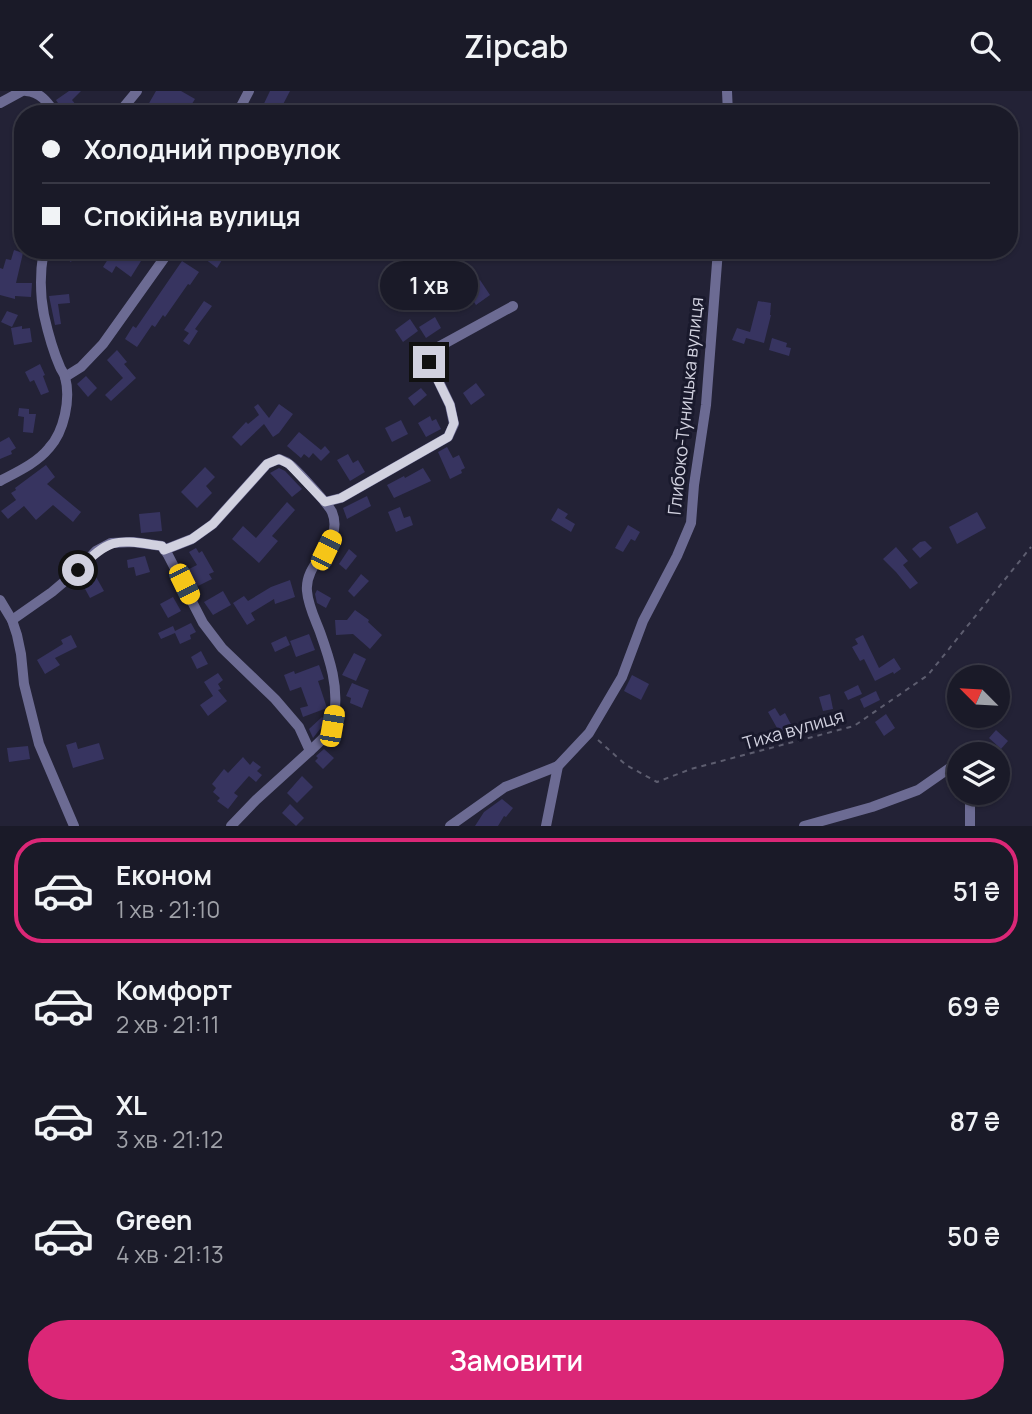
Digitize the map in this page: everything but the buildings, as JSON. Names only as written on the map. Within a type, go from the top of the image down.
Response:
[{"type":"street","points":[[0,103],[24,91],[44,98],[49,105]]},
{"type":"street","points":[[125,105],[137,91]]},
{"type":"street","points":[[0,481],[49,450],[65,421],[65,377],[44,311],[43,259]]},
{"type":"street","points":[[65,377],[81,367],[103,344],[164,259]]},
{"type":"street","name":"Глибоко-Туницька вулиця","points":[[558,766],[590,733],[622,677],[643,621],[691,523],[706,405],[717,259]]},
{"type":"street","points":[[325,502],[341,498],[448,437],[454,423],[450,405],[427,357],[431,351],[513,306]]},
{"type":"street","points":[[164,550],[192,539],[213,524],[267,464],[279,459],[289,464],[332,513],[335,531],[307,579],[312,611],[330,661],[336,688],[332,726],[310,751],[231,826]]},
{"type":"street","points":[[12,620],[52,592],[96,551],[111,543],[133,542],[162,546],[203,623],[222,648],[275,699],[299,727],[310,751]]},
{"type":"street","points":[[0,600],[12,620],[21,654],[24,684],[38,744],[74,826]]},
{"type":"street","points":[[450,826],[506,787],[558,766]]},
{"type":"street","points":[[546,826],[558,766]]},
{"type":"street","points":[[804,826],[872,807],[918,790],[947,770]]},
{"type":"street","points":[[970,805],[970,826]]},
{"type":"path","name":"Тиха вулиця","points":[[590,733],[626,765],[657,782],[691,769],[854,726],[928,675],[1031,547]]},
{"type":"route","points":[[78,570],[96,551],[111,543],[133,542],[162,546],[164,550],[192,539],[213,524],[267,464],[279,459],[289,464],[325,502],[341,498],[448,437],[454,423],[450,405],[429,362]]}]
